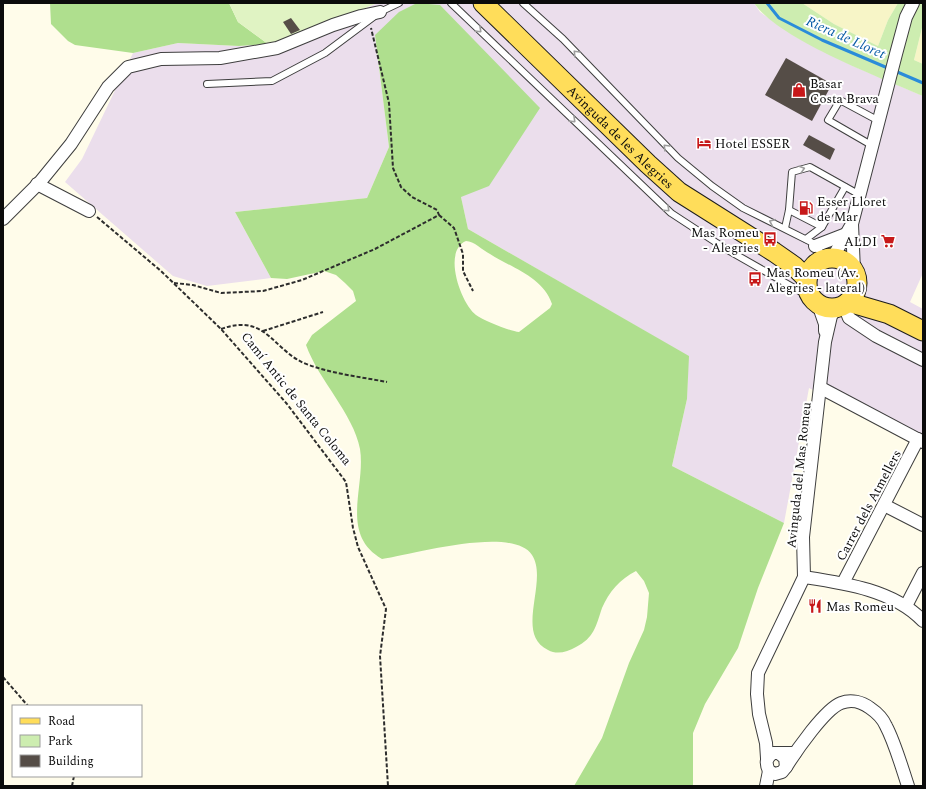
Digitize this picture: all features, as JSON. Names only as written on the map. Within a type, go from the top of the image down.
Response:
[{"type":"main road","name":"Avinguda de les Alegries","points":[[483,3],[648,164],[679,192],[711,214],[774,252],[794,266],[806,278]]},
{"type":"main road","name":"Avinguda de les Alegries","points":[[774,252],[820,252]]},
{"type":"main road","points":[[889,314],[843,305],[829,308],[814,301],[806,285],[806,278],[820,252],[844,260],[869,298],[889,314],[923,331]]},
{"type":"main road","points":[[843,305],[854,295],[856,277]]},
{"type":"street","points":[[856,277],[849,229],[860,196],[906,17],[913,3]]},
{"type":"street","points":[[3,219],[38,184],[71,144],[108,87],[128,67],[161,59],[220,58],[277,48],[340,23],[380,12]]},
{"type":"street","points":[[38,184],[89,211]]},
{"type":"street","points":[[820,252],[849,229]]},
{"type":"street","points":[[820,252],[849,229]]},
{"type":"street","name":"Avinguda del Mas Romeu","points":[[777,770],[785,758],[773,755],[766,743],[759,714],[757,694],[758,673],[804,577],[803,537],[825,342],[825,324],[814,301]]},
{"type":"street","points":[[843,305],[849,318],[876,336],[923,360]]},
{"type":"street","name":"Avinguda del Mas Romeu","points":[[825,342],[831,316],[843,305]]},
{"type":"street","points":[[821,388],[921,441]]},
{"type":"street","name":"Carrer dels Atmellers","points":[[843,583],[884,505],[921,441]]},
{"type":"street","points":[[884,505],[923,525]]},
{"type":"street","points":[[906,606],[923,573]]},
{"type":"street","points":[[804,577],[843,583],[888,597],[906,606],[923,621]]},
{"type":"street","points":[[767,786],[777,770],[795,753],[829,712],[841,703],[854,701],[875,711],[886,725],[908,786]]},
{"type":"street","points":[[777,770],[766,764],[773,755],[795,753]]},
{"type":"lane","points":[[208,84],[272,81],[325,53],[380,12],[399,3]]},
{"type":"lane","points":[[450,3],[671,213],[726,249],[814,301]]},
{"type":"lane","points":[[523,3],[562,39],[678,158],[712,186],[743,208],[785,228],[820,252],[822,227],[845,187]]},
{"type":"lane","points":[[873,146],[828,120],[840,100],[879,121]]},
{"type":"lane","points":[[785,228],[789,210],[792,172],[810,167],[860,196]]},
{"type":"lane","points":[[789,210],[822,227]]},
{"type":"path","points":[[368,21],[372,30],[389,103],[394,168],[401,187],[412,196],[437,210],[439,215],[454,228],[463,254],[463,271],[473,290]]},
{"type":"path","name":"Camí Antic de Santa Coloma","points":[[89,211],[173,283],[221,329],[287,404],[346,482],[353,528],[358,547],[386,609],[380,656],[388,786]]},
{"type":"path","points":[[173,283],[193,285],[222,293],[262,291],[302,280],[368,252],[439,215]]},
{"type":"path","points":[[263,331],[324,312]]},
{"type":"path","points":[[221,329],[231,325],[256,326],[295,360],[310,366],[387,382]]},
{"type":"path","points":[[3,677],[27,705]]},
{"type":"shaded area","points":[[377,3],[754,3],[760,12],[796,37],[853,66],[923,96],[923,273],[910,302],[923,309],[923,448],[809,388],[784,523],[672,466],[687,399],[688,356],[468,229],[461,197],[375,35],[389,147],[367,198],[235,212],[271,278],[207,286],[173,276],[65,182],[82,159],[133,53],[178,43],[239,46],[268,44],[312,31]]},
{"type":"shaded area","points":[[802,3],[898,3],[888,20],[878,46],[834,24]]},
{"type":"shaded area","points":[[923,24],[923,64],[914,60]]},
{"type":"green space","points":[[50,3],[229,3],[238,22],[268,44],[239,46],[178,43],[133,53],[75,45],[68,41],[51,24]]},
{"type":"green space","points":[[229,3],[377,3],[286,42],[268,44],[238,22]]},
{"type":"green space","points":[[417,3],[440,5],[540,108],[489,186],[461,197],[468,229],[689,356],[687,399],[672,466],[784,523],[758,588],[738,648],[705,704],[693,733],[693,786],[574,786],[602,738],[629,663],[644,630],[647,617],[649,593],[644,581],[636,571],[620,582],[612,591],[602,608],[594,631],[587,640],[569,650],[562,652],[551,652],[538,642],[534,632],[532,620],[537,579],[536,566],[532,555],[521,546],[504,542],[461,544],[382,559],[369,549],[361,537],[358,523],[357,509],[361,464],[360,449],[356,436],[306,345],[312,335],[356,301],[353,291],[336,275],[324,271],[287,279],[271,278],[235,212],[367,198],[389,147],[375,35],[399,12]],"holes":[[[466,241],[469,241],[534,280],[548,295],[552,304],[550,308],[519,332],[497,325],[476,315],[470,309],[465,300],[456,278],[455,255],[459,247]]]},
{"type":"green space","points":[[754,3],[802,3],[834,24],[878,46],[888,20],[898,3],[923,3],[923,24],[914,60],[923,64],[923,96],[857,68],[807,44],[766,17]]},
{"type":"building","points":[[291,18],[300,30],[291,34],[283,22]]},
{"type":"building","name":"Basar Costa Brava","points":[[786,58],[832,84],[812,121],[765,95]]},
{"type":"building","points":[[809,135],[835,149],[830,160],[803,145]]},
{"type":"waterway","name":"Riera de Lloret","points":[[767,3],[779,18],[822,40],[890,69]]},
{"type":"waterway","name":"Riera de Lloret","points":[[895,71],[923,83]]},
{"type":"place","name":"Basar Costa Brava","points":[[799,90]]},
{"type":"place","name":"Hotel ESSER","points":[[704,143]]},
{"type":"place","name":"Esser Lloret de Mar","points":[[806,208]]},
{"type":"place","name":"Mas Romeu - Alegries","points":[[770,239]]},
{"type":"place","name":"ALDI","points":[[888,241]]},
{"type":"place","name":"Mas Romeu (Av. Alegries - lateral)","points":[[755,279]]},
{"type":"place","name":"Mas Romeu","points":[[815,606]]}]
